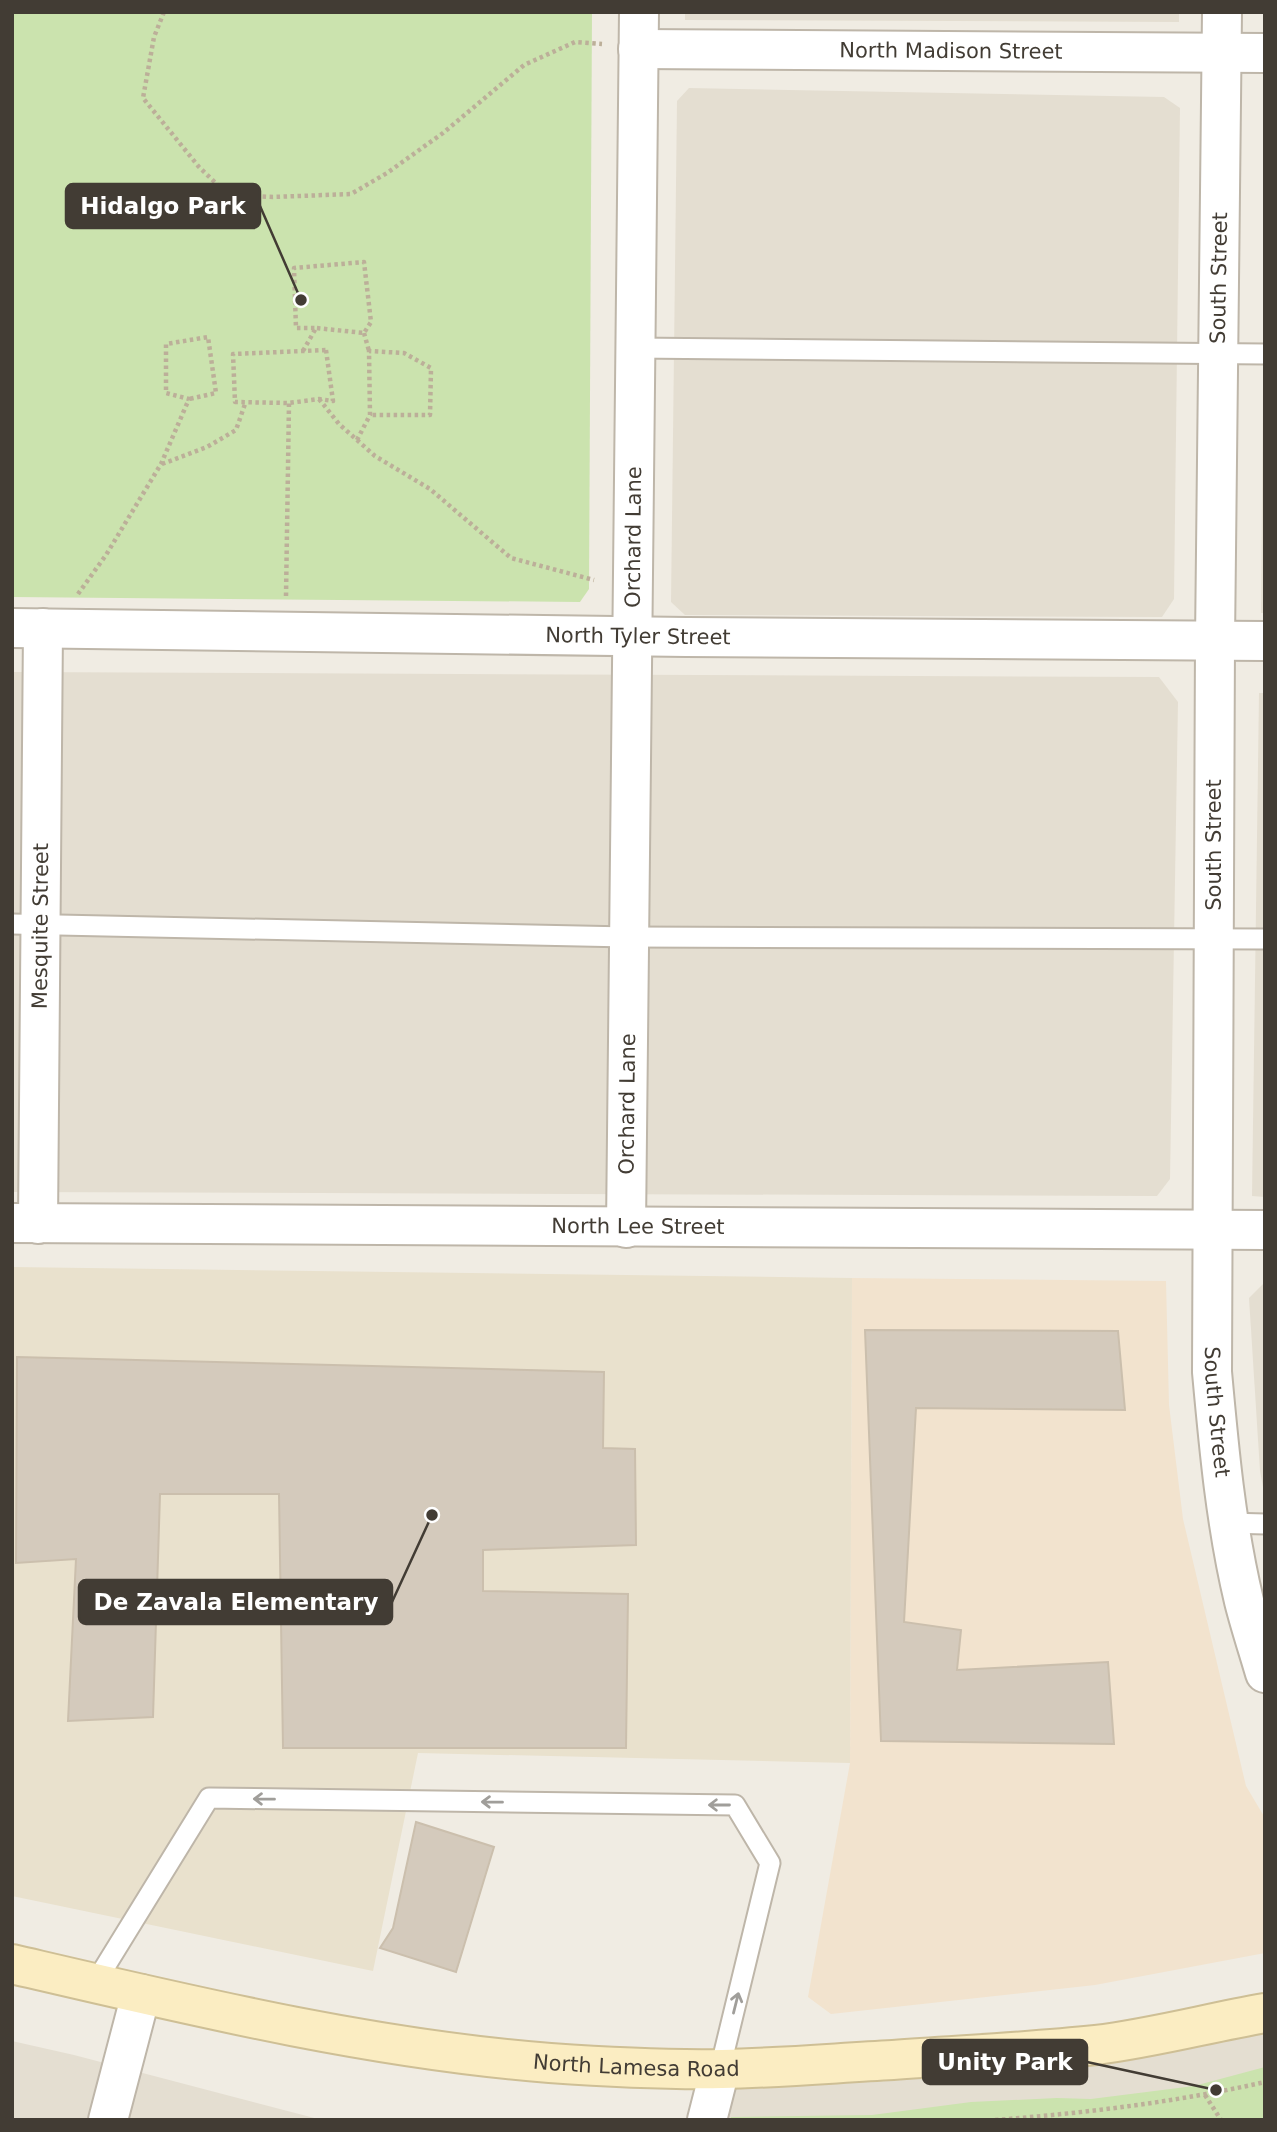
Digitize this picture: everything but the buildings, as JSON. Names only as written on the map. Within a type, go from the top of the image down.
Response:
[{"type":"main road","name":"North Lamesa Road","points":[[12,1964],[141,1994],[362,2039],[549,2063],[720,2069],[823,2065],[1097,2045],[1265,2014]]},
{"type":"street","name":"South Street","points":[[1222,12],[1215,640],[1212,1372],[1219,1454],[1247,1524],[1244,1601],[1265,1673]]},
{"type":"street","name":"North Madison Street","points":[[638,34],[1265,53]]},
{"type":"street","name":"Orchard Lane","points":[[626,1228],[638,34]]},
{"type":"street","name":"North Tyler Street","points":[[36,628],[1265,641]]},
{"type":"street","name":"Mesquite Street","points":[[25,1224],[26,924],[36,628]]},
{"type":"street","name":"North Lee Street","points":[[25,1224],[1265,1230]]},
{"type":"street","points":[[108,2120],[141,1994]]},
{"type":"street","points":[[707,2120],[720,2069]]},
{"type":"lane","points":[[635,348],[1265,354]]},
{"type":"lane","points":[[26,924],[628,937],[1265,939]]},
{"type":"lane","points":[[95,1983],[209,1798],[735,1805],[770,1863],[720,2069]]},
{"type":"path","points":[[164,12],[154,37],[143,98],[199,167],[225,192],[247,197],[351,194],[387,173],[443,133],[524,65],[575,42],[596,44],[638,34]]},
{"type":"path","points":[[357,440],[370,415],[369,351],[364,333],[370,322],[364,262],[294,268],[296,328],[364,333]]},
{"type":"path","points":[[303,351],[316,328]]},
{"type":"path","points":[[208,337],[216,393],[189,399],[166,393],[166,344],[208,337]]},
{"type":"path","points":[[326,350],[332,401],[319,399],[289,403],[235,402],[233,354],[303,351],[326,350]]},
{"type":"path","points":[[369,351],[404,353],[431,368],[430,415],[370,415]]},
{"type":"path","points":[[36,628],[106,555],[161,464],[189,399]]},
{"type":"path","points":[[319,399],[339,424],[375,456],[430,489],[511,558],[594,580]]},
{"type":"path","points":[[285,632],[289,403]]},
{"type":"path","points":[[161,464],[207,447],[236,430],[245,404]]},
{"type":"path","points":[[995,2120],[1059,2115],[1205,2095],[1265,2082]]},
{"type":"path","points":[[1205,2095],[1221,2120]]},
{"type":"shaded area","points":[[685,12],[1179,12],[1179,22],[685,20]]},
{"type":"shaded area","points":[[689,88],[1164,97],[1180,108],[1174,599],[1162,617],[685,615],[671,602],[677,101]]},
{"type":"shaded area","points":[[1265,157],[1265,613],[1261,613]]},
{"type":"shaded area","points":[[12,672],[1159,677],[1178,702],[1170,1179],[1157,1196],[12,1192]]},
{"type":"shaded area","points":[[1259,693],[1265,693],[1265,1197],[1252,1196]]},
{"type":"shaded area","points":[[12,1267],[852,1278],[850,1763],[418,1753],[373,1971],[12,1896]]},
{"type":"shaded area","points":[[852,1278],[1166,1281],[1169,1405],[1183,1519],[1246,1786],[1265,1818],[1265,1953],[1095,1985],[831,2014],[808,1997],[850,1763]]},
{"type":"shaded area","points":[[1265,1282],[1265,1498],[1260,1471],[1249,1298]]},
{"type":"shaded area","points":[[1265,2009],[1265,2120],[710,2120],[726,2056],[833,2054]]},
{"type":"shaded area","points":[[12,2041],[74,2055],[322,2120],[12,2120]]},
{"type":"green space","points":[[12,12],[592,12],[589,589],[580,602],[12,597]]},
{"type":"green space","points":[[1265,2067],[1265,2120],[730,2120],[731,2117],[872,2115],[971,2102],[1091,2099],[1194,2086]]},
{"type":"place","name":"Hidalgo Park","points":[[301,300]]},
{"type":"place","name":"De Zavala Elementary","points":[[432,1515]]},
{"type":"place","name":"Unity Park","points":[[1216,2090]]}]
